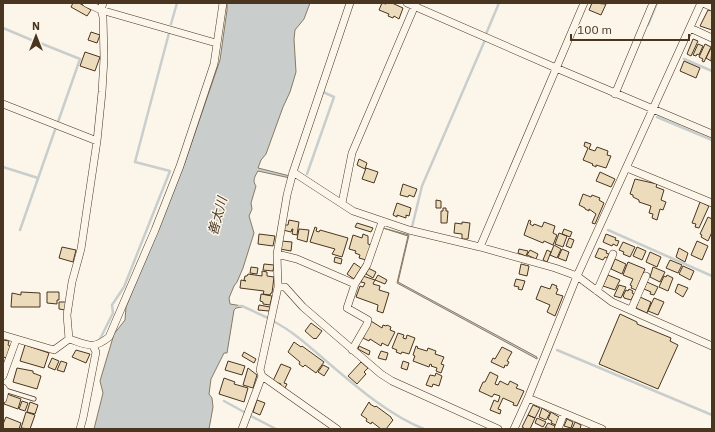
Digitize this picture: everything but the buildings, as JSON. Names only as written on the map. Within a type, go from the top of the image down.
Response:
[{"type":"street","points":[[86,3],[102,6],[216,43]]},
{"type":"street","points":[[69,339],[93,346],[100,344],[109,337],[155,230],[180,166],[212,72],[223,3]]},
{"type":"street","points":[[336,429],[262,376],[260,370],[278,287],[277,254],[287,195],[293,172],[350,3]]},
{"type":"street","points":[[407,3],[415,5],[615,94],[712,134]]},
{"type":"street","points":[[480,247],[584,3]]},
{"type":"street","points":[[615,94],[653,3]]},
{"type":"street","points":[[514,429],[577,276],[690,28],[702,3],[712,7]]},
{"type":"street","points":[[342,204],[352,153],[415,5]]},
{"type":"street","points":[[69,339],[67,315],[72,282],[81,249],[97,141],[102,92],[104,58],[102,6]]},
{"type":"street","points":[[690,28],[712,38]]},
{"type":"street","points":[[3,104],[97,141]]},
{"type":"street","points":[[627,168],[712,203]]},
{"type":"street","points":[[293,172],[353,211],[409,230],[480,247],[555,268],[577,276],[612,302],[712,346]]},
{"type":"street","points":[[352,350],[368,320],[347,308],[355,284],[367,265],[382,222]]},
{"type":"street","points":[[277,254],[297,259],[355,284]]},
{"type":"street","points":[[597,291],[613,254]]},
{"type":"street","points":[[631,310],[646,276]]},
{"type":"street","points":[[278,287],[285,287],[303,307],[381,374],[392,381],[498,429]]},
{"type":"street","points":[[3,335],[54,350],[69,339]]},
{"type":"street","points":[[3,376],[16,340]]},
{"type":"street","points":[[80,429],[96,352],[93,346]]},
{"type":"street","points":[[242,429],[262,376]]},
{"type":"street","points":[[3,399],[5,391],[4,388]]},
{"type":"street","points":[[528,398],[602,429]]},
{"type":"street","points":[[558,429],[564,413]]},
{"type":"lane","points":[[4,388],[34,399]]},
{"type":"water","name":"善太川","points":[[227,3],[310,3],[304,19],[295,30],[294,39],[296,72],[290,92],[266,154],[261,160],[258,168],[290,176],[290,178],[258,171],[254,178],[256,186],[251,203],[252,209],[249,216],[254,233],[243,268],[229,298],[230,304],[242,307],[234,310],[227,353],[224,353],[211,379],[209,394],[212,398],[213,407],[209,429],[94,429],[103,393],[100,381],[114,334],[125,320],[126,307],[185,162],[220,60]]},
{"type":"water","points":[[383,228],[409,235],[398,282],[537,357],[537,359],[397,283],[408,236]]},
{"type":"waterway","points":[[171,24],[177,3]]},
{"type":"waterway","points":[[486,34],[499,3]]},
{"type":"waterway","points":[[648,25],[657,3]]},
{"type":"waterway","points":[[3,28],[34,41]]},
{"type":"waterway","points":[[100,339],[113,313],[112,305],[124,287],[170,171],[135,162],[169,33]]},
{"type":"waterway","points":[[412,227],[422,186],[485,40]]},
{"type":"waterway","points":[[40,43],[80,59],[58,122]]},
{"type":"waterway","points":[[684,59],[712,71]]},
{"type":"waterway","points":[[307,174],[334,97],[323,91]]},
{"type":"waterway","points":[[657,117],[712,140]]},
{"type":"waterway","points":[[20,230],[56,127]]},
{"type":"waterway","points":[[3,167],[38,178]]},
{"type":"waterway","points":[[608,230],[712,276]]},
{"type":"waterway","points":[[239,306],[268,318]]},
{"type":"waterway","points":[[273,321],[297,336],[353,384],[376,401],[400,417],[424,429]]},
{"type":"waterway","points":[[557,350],[712,415]]},
{"type":"waterway","points":[[224,401],[244,412]]},
{"type":"waterway","points":[[251,416],[276,429]]}]
